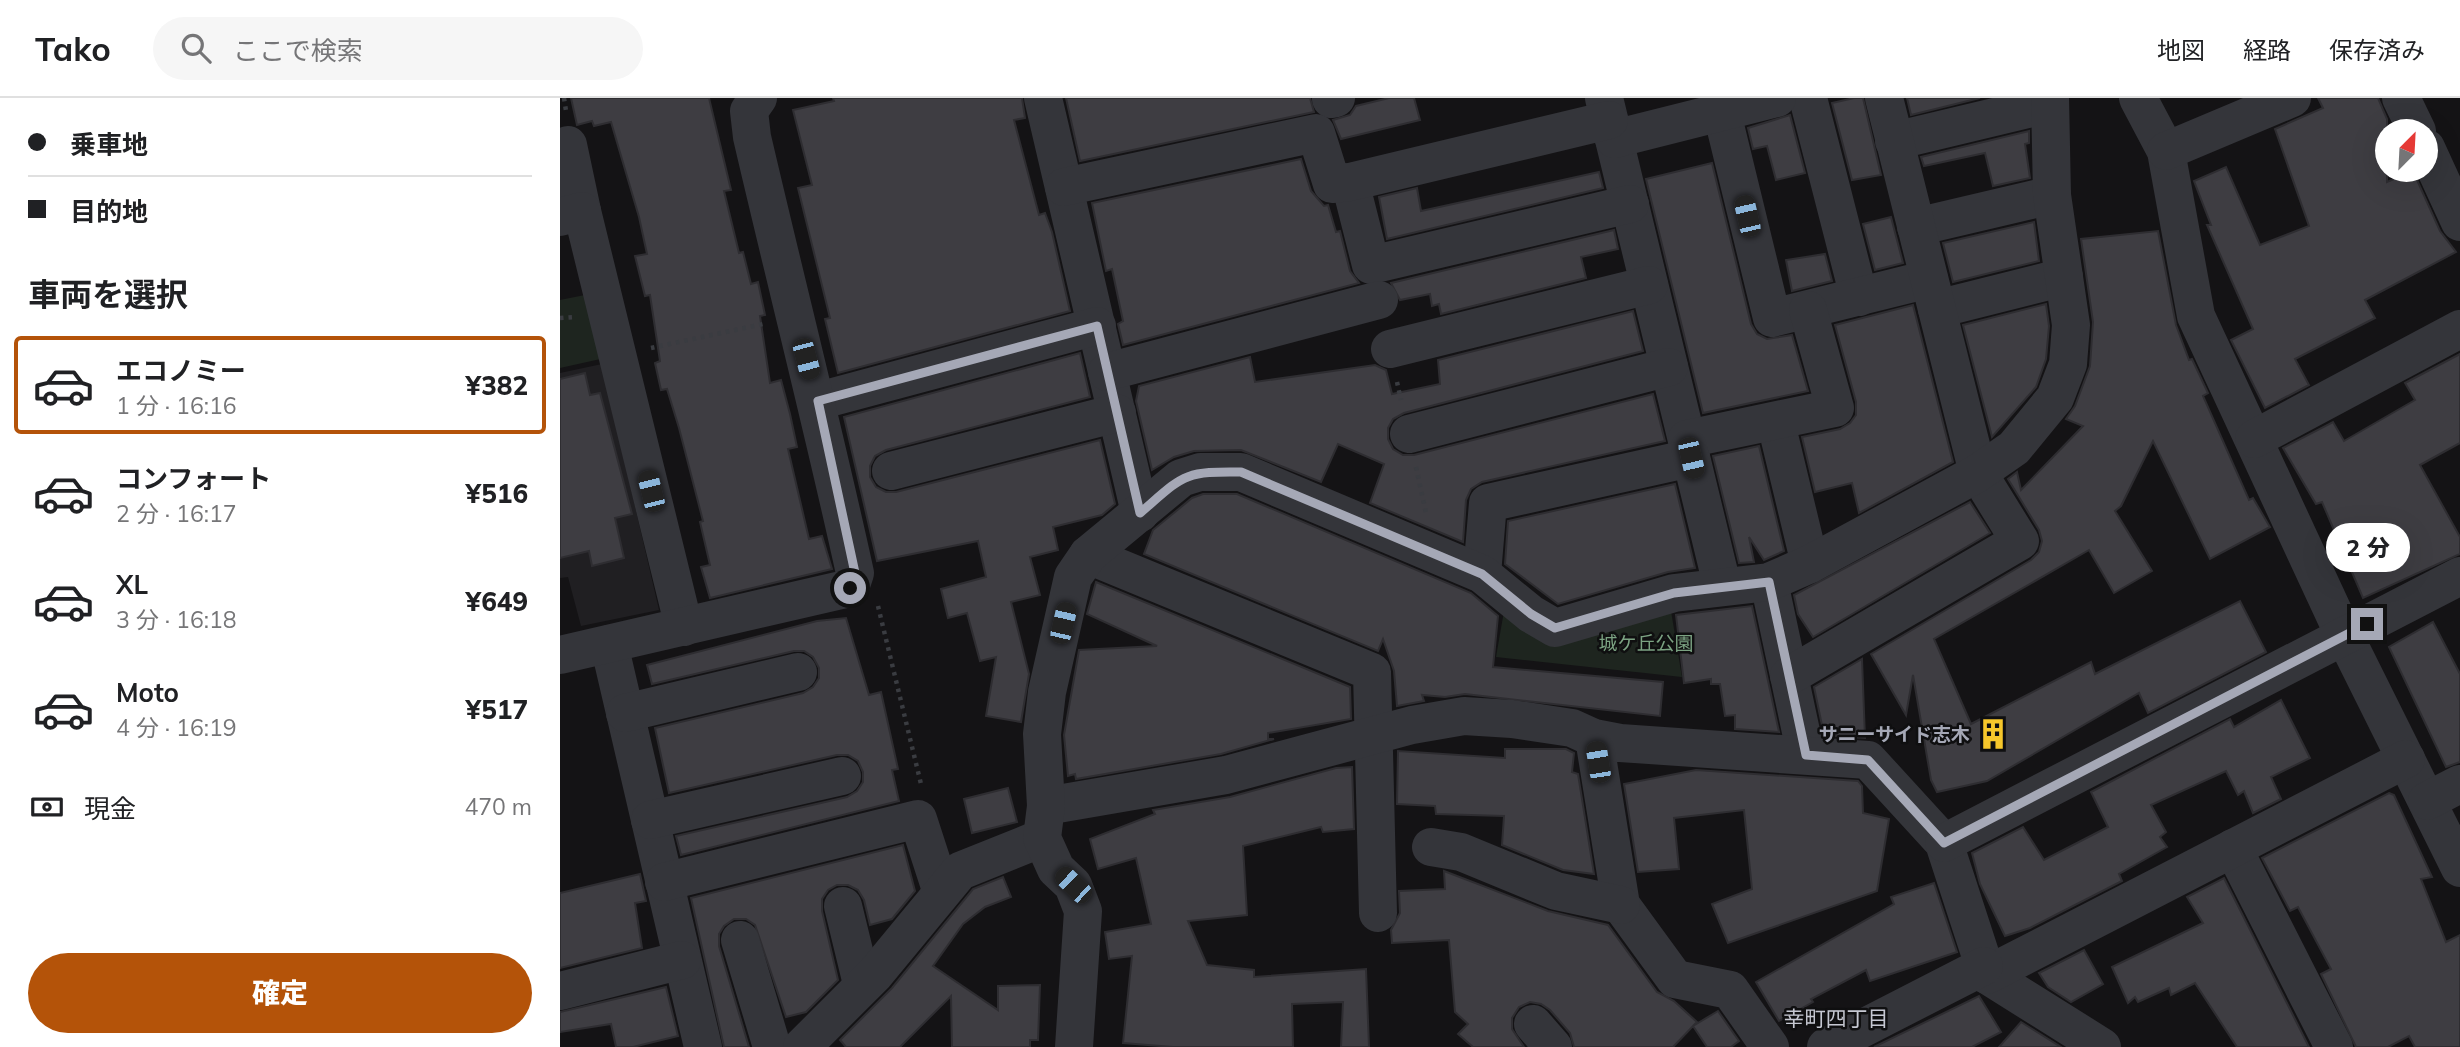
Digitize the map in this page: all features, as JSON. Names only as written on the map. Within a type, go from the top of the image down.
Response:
[{"type":"street","points":[[1043,98],[1140,513]]},
{"type":"street","points":[[1064,187],[1316,133],[1332,184],[1350,182],[1609,119],[1722,113],[1777,98]]},
{"type":"street","points":[[1808,98],[1859,297]]},
{"type":"street","points":[[1789,676],[2020,541],[1978,473],[1884,98]]},
{"type":"street","points":[[2138,98],[2166,151],[2196,316],[2344,635],[2406,759],[2443,793],[2460,869]]},
{"type":"street","points":[[2166,151],[2292,98]]},
{"type":"street","points":[[2401,98],[2411,119]]},
{"type":"street","points":[[560,655],[850,588],[855,573],[818,401],[794,317],[752,138],[749,111],[756,99]]},
{"type":"street","points":[[1074,1047],[1083,911],[1073,885],[1056,869],[1044,822],[1042,734],[1047,692],[1073,577],[1088,555],[1181,478],[1200,472],[1241,472],[1482,574],[1531,614],[1555,628],[1674,593],[1722,585],[1769,582],[1810,564],[1978,473],[2014,448],[2055,398],[2068,363],[2070,338],[2052,195],[2049,101],[1894,141]]},
{"type":"street","points":[[1722,113],[1772,318],[1859,297],[1933,294],[2064,277]]},
{"type":"street","points":[[1609,119],[1722,585]]},
{"type":"street","points":[[568,145],[571,214],[618,355],[684,627]]},
{"type":"street","points":[[2442,164],[2460,222]]},
{"type":"street","points":[[1350,182],[1371,265],[1630,204]]},
{"type":"street","points":[[1916,227],[2052,195]]},
{"type":"street","points":[[1390,349],[1649,285]]},
{"type":"street","points":[[1107,372],[1379,300]]},
{"type":"street","points":[[1482,574],[1488,503],[1835,408],[1808,310]]},
{"type":"street","points":[[818,401],[1097,326]]},
{"type":"street","points":[[2254,439],[2460,329]]},
{"type":"street","points":[[1409,435],[1669,368]]},
{"type":"street","points":[[891,471],[1117,413]]},
{"type":"street","points":[[1776,423],[1810,564]]},
{"type":"street","points":[[1088,555],[1372,672],[1378,913]]},
{"type":"street","points":[[1944,843],[2460,576]]},
{"type":"street","points":[[1769,582],[1806,755]]},
{"type":"street","points":[[609,644],[702,1047]]},
{"type":"street","points":[[625,713],[798,672]]},
{"type":"street","points":[[816,1042],[862,984],[875,974],[941,890],[960,871],[1044,822],[1412,725],[1464,716],[1512,719],[1572,728],[1594,738],[1620,743],[1868,760],[1944,843],[1985,970],[2102,1047]]},
{"type":"street","points":[[1594,738],[1621,905],[1675,979],[1730,990],[1770,1047]]},
{"type":"street","points":[[1826,1047],[2233,848],[2406,759]]},
{"type":"street","points":[[650,820],[842,776]]},
{"type":"street","points":[[664,882],[918,819],[941,890]]},
{"type":"street","points":[[1431,847],[1461,852],[1556,891],[1621,905]]},
{"type":"street","points":[[2233,848],[2334,1047]]},
{"type":"street","points":[[843,906],[862,984]]},
{"type":"street","points":[[740,940],[772,1047]]},
{"type":"street","points":[[560,991],[682,960]]},
{"type":"path","points":[[618,355],[794,317]]},
{"type":"path","points":[[877,601],[927,807],[918,819]]},
{"type":"shaded area","points":[[602,364],[659,610],[581,626],[568,577],[560,578],[560,373]]},
{"type":"green space","points":[[590,294],[605,358],[560,368],[560,300]]},
{"type":"green space","name":"城ケ丘公園","points":[[1670,605],[1682,677],[1496,657],[1504,611]]},
{"type":"building","points":[[571,98],[709,98],[731,190],[724,191],[739,253],[743,252],[751,284],[758,282],[765,315],[760,316],[770,383],[781,380],[790,414],[797,447],[788,449],[809,539],[822,536],[832,569],[710,598],[701,567],[710,565],[700,522],[703,521],[667,389],[661,390],[655,363],[660,361],[650,295],[645,296],[635,256],[647,254],[639,217],[611,122],[594,126],[592,121],[577,125]]},
{"type":"building","points":[[833,98],[1022,98],[1025,118],[1014,120],[1039,215],[1045,213],[1052,232],[1070,311],[838,373],[825,319],[830,318],[798,188],[812,185],[793,110],[834,101]]},
{"type":"building","points":[[1066,98],[1310,98],[1314,112],[1080,161]]},
{"type":"building","points":[[1389,98],[1414,98],[1420,120],[1341,139],[1333,120],[1350,115],[1356,106]]},
{"type":"building","points":[[1863,98],[1881,175],[1852,180],[1832,103]]},
{"type":"building","points":[[1907,98],[1980,98],[1911,115]]},
{"type":"building","points":[[2318,98],[2378,98],[2387,119],[2375,119],[2375,182],[2418,182],[2440,231],[2456,252],[2365,300],[2375,318],[2295,359],[2309,385],[2265,408],[2231,340],[2253,329],[2207,225],[2211,225],[2194,181],[2226,167],[2260,245],[2309,226],[2275,129],[2323,108]]},
{"type":"building","points":[[1790,115],[1805,173],[1776,180],[1767,146],[1753,149],[1748,128]]},
{"type":"building","points":[[2029,131],[2029,143],[2025,144],[2030,178],[1993,186],[1985,153],[1924,166],[1921,157]]},
{"type":"building","points":[[1301,159],[1311,191],[1324,206],[1328,205],[1336,232],[1340,231],[1350,271],[1359,283],[1123,345],[1118,324],[1123,321],[1112,269],[1106,271],[1092,203]]},
{"type":"building","points":[[1712,163],[1751,324],[1757,334],[1767,339],[1792,335],[1808,391],[1703,413],[1646,179]]},
{"type":"building","points":[[1599,172],[1603,188],[1387,239],[1379,197],[1417,188],[1421,211]]},
{"type":"building","points":[[1891,217],[1903,263],[1875,270],[1863,224]]},
{"type":"building","points":[[2034,222],[2039,261],[1953,282],[1943,243]]},
{"type":"building","points":[[1614,230],[1618,249],[1581,257],[1586,278],[1441,314],[1439,304],[1432,306],[1430,294],[1400,300],[1391,283]]},
{"type":"building","points":[[2158,231],[2176,325],[2189,360],[2192,359],[2208,393],[2203,396],[2249,500],[2253,498],[2270,527],[2210,559],[2153,441],[2121,506],[2115,511],[2152,571],[2114,593],[2089,550],[1934,639],[1971,724],[2091,662],[2095,674],[2240,601],[2266,652],[2148,713],[2139,693],[1987,781],[1937,792],[1931,780],[1913,675],[1906,715],[1871,654],[2031,560],[2039,552],[2042,541],[2039,530],[2008,479],[2017,472],[2021,490],[2083,426],[2066,419],[2075,406],[2090,366],[2093,322],[2081,239]]},
{"type":"building","points":[[1825,254],[1832,281],[1792,291],[1786,260]]},
{"type":"building","points":[[2046,304],[2049,326],[2046,359],[2036,387],[1992,437],[1963,325]]},
{"type":"building","points":[[1913,305],[1953,462],[1859,513],[1852,483],[1815,492],[1802,437],[1840,429],[1856,415],[1856,402],[1835,325]]},
{"type":"building","points":[[1633,311],[1643,351],[1404,413],[1393,419],[1388,428],[1388,439],[1393,449],[1403,455],[1414,455],[1653,394],[1665,441],[1482,482],[1471,489],[1466,500],[1463,542],[1370,503],[1384,464],[1338,444],[1321,482],[1241,450],[1194,451],[1174,457],[1152,470],[1136,401],[1139,386],[1250,357],[1255,382],[1375,365],[1386,370],[1392,394],[1440,384],[1438,360]]},
{"type":"building","points":[[1080,353],[1090,397],[886,450],[875,456],[870,466],[870,477],[876,487],[886,492],[896,492],[1100,440],[1115,504],[1102,515],[1053,527],[1058,550],[1030,557],[1040,595],[1011,602],[1029,674],[1021,722],[986,716],[996,657],[980,661],[967,613],[948,618],[941,589],[986,577],[978,541],[877,561],[844,417]]},
{"type":"building","points":[[2460,354],[2460,443],[2420,465],[2460,537],[2460,554],[2363,598],[2322,502],[2316,504],[2283,448],[2333,422],[2344,441],[2415,400],[2405,383]]},
{"type":"building","points":[[585,373],[590,395],[600,393],[632,514],[615,518],[624,558],[592,566],[589,551],[560,558],[560,379]]},
{"type":"building","points":[[1759,446],[1784,551],[1764,560],[1749,537],[1754,562],[1739,563],[1713,456]]},
{"type":"building","points":[[1675,484],[1695,568],[1668,572],[1558,604],[1505,564],[1508,521]]},
{"type":"building","points":[[1203,494],[1237,494],[1471,593],[1498,616],[1493,667],[1663,682],[1660,716],[1465,694],[1445,697],[1422,695],[1424,701],[1397,706],[1394,671],[1383,639],[1378,651],[1144,554],[1153,530],[1192,498]]},
{"type":"building","points":[[1970,502],[1990,533],[1813,637],[1798,614],[1794,595]]},
{"type":"building","points":[[1096,582],[1350,687],[1351,719],[1268,733],[1268,739],[1274,739],[1221,754],[1076,779],[1075,774],[1068,776],[1064,735],[1079,650],[1157,646],[1087,614]]},
{"type":"building","points":[[1752,606],[1779,732],[1735,729],[1735,715],[1725,716],[1720,684],[1711,684],[1711,679],[1684,683],[1676,615]]},
{"type":"building","points":[[846,618],[869,695],[881,692],[898,769],[892,770],[899,801],[681,855],[676,836],[847,797],[857,791],[863,782],[863,772],[858,761],[848,755],[837,755],[669,793],[655,728],[803,693],[813,687],[819,678],[819,668],[813,657],[804,651],[794,651],[652,684],[647,665],[817,621]]},
{"type":"building","points":[[2433,622],[2460,674],[2460,762],[2446,767],[2389,647]]},
{"type":"building","points":[[1862,659],[1865,738],[1824,735],[1814,687]]},
{"type":"building","points":[[2281,700],[2310,758],[2271,777],[2281,799],[2253,813],[2244,791],[2238,795],[2226,771],[2151,805],[2166,832],[2160,837],[2167,847],[2119,874],[2122,881],[2030,928],[2005,936],[1980,884],[1972,853],[2023,827],[2044,860],[2108,827],[2091,792],[2230,719],[2234,727]]},
{"type":"building","points":[[1505,749],[1566,749],[1574,753],[1572,772],[1578,774],[1594,874],[1563,870],[1502,845],[1504,816],[1436,814],[1435,806],[1397,804],[1398,751],[1505,758]]},
{"type":"building","points":[[1352,767],[1354,829],[1323,832],[1321,827],[1243,846],[1247,915],[1188,921],[1207,965],[1254,970],[1254,977],[1366,969],[1369,1047],[1341,1047],[1343,1002],[1292,1004],[1293,1047],[1173,1047],[1123,1043],[1132,956],[1109,959],[1105,932],[1151,924],[1136,858],[1098,869],[1090,839],[1155,814],[1153,810],[1230,797],[1336,768]]},
{"type":"building","points":[[1696,770],[1858,781],[1862,786],[1863,813],[1889,819],[1877,891],[1728,943],[1712,904],[1752,889],[1744,810],[1674,818],[1679,869],[1638,872],[1624,784]]},
{"type":"building","points":[[1008,788],[1017,822],[972,833],[964,799]]},
{"type":"building","points":[[2389,793],[2394,795],[2432,877],[2421,879],[2446,942],[2460,935],[2460,1047],[2415,1047],[2409,1036],[2388,1047],[2356,1047],[2321,974],[2331,969],[2298,907],[2290,911],[2262,858]]},
{"type":"building","points":[[903,845],[915,891],[892,919],[870,925],[864,900],[858,890],[848,885],[837,885],[828,890],[822,899],[822,911],[838,980],[806,1012],[786,1017],[755,925],[746,919],[734,919],[724,926],[719,934],[719,946],[749,1047],[724,1047],[691,898]]},
{"type":"building","points":[[1444,871],[1548,911],[1608,925],[1657,992],[1674,1001],[1697,1022],[1673,1047],[1574,1047],[1570,1033],[1550,1010],[1541,1004],[1530,1002],[1519,1007],[1512,1018],[1512,1029],[1524,1047],[1473,1047],[1458,1034],[1468,1024],[1455,1012],[1449,940],[1392,943],[1391,930],[1400,913],[1399,891],[1445,889]]},
{"type":"building","points":[[640,874],[646,901],[635,903],[642,948],[560,968],[560,893]]},
{"type":"building","points":[[1003,877],[1011,897],[985,907],[963,924],[933,966],[998,1010],[998,986],[1040,985],[1038,1040],[1030,1040],[1030,1047],[952,1047],[951,996],[900,1047],[846,1047],[840,1040],[892,988],[973,889]]},
{"type":"building","points":[[2224,878],[2309,1047],[2237,1047],[2195,983],[2171,995],[2169,988],[2138,1002],[2135,997],[2128,1003],[2112,967],[2203,923],[2187,897]]},
{"type":"building","points":[[1934,883],[1957,952],[1870,981],[1866,970],[1811,999],[1813,1002],[1779,1021],[1756,982],[1894,904],[1891,897]]},
{"type":"building","points":[[2084,950],[2103,984],[2071,1002],[2048,987],[2039,973]]},
{"type":"building","points":[[666,987],[678,1036],[633,1047],[616,1047],[611,1024],[560,1032],[560,1012]]},
{"type":"building","points":[[1979,996],[2001,1032],[1972,1047],[1874,1047]]},
{"type":"building","points":[[1718,1011],[1739,1041],[1731,1047],[1707,1047],[1693,1026]]},
{"type":"building","points":[[2021,1022],[2061,1047],[1999,1047]]},
{"type":"place","name":"サニーサイド志木","points":[[1993,734]]},
{"type":"district","name":"幸町四丁目","points":[[1836,1019]]},
{"type":"route","points":[[850,588],[855,573],[818,401],[1097,326],[1140,513],[1181,478],[1200,472],[1241,472],[1482,574],[1531,614],[1555,628],[1674,593],[1722,585],[1769,582],[1806,755],[1868,760],[1944,843],[2367,624]]}]
